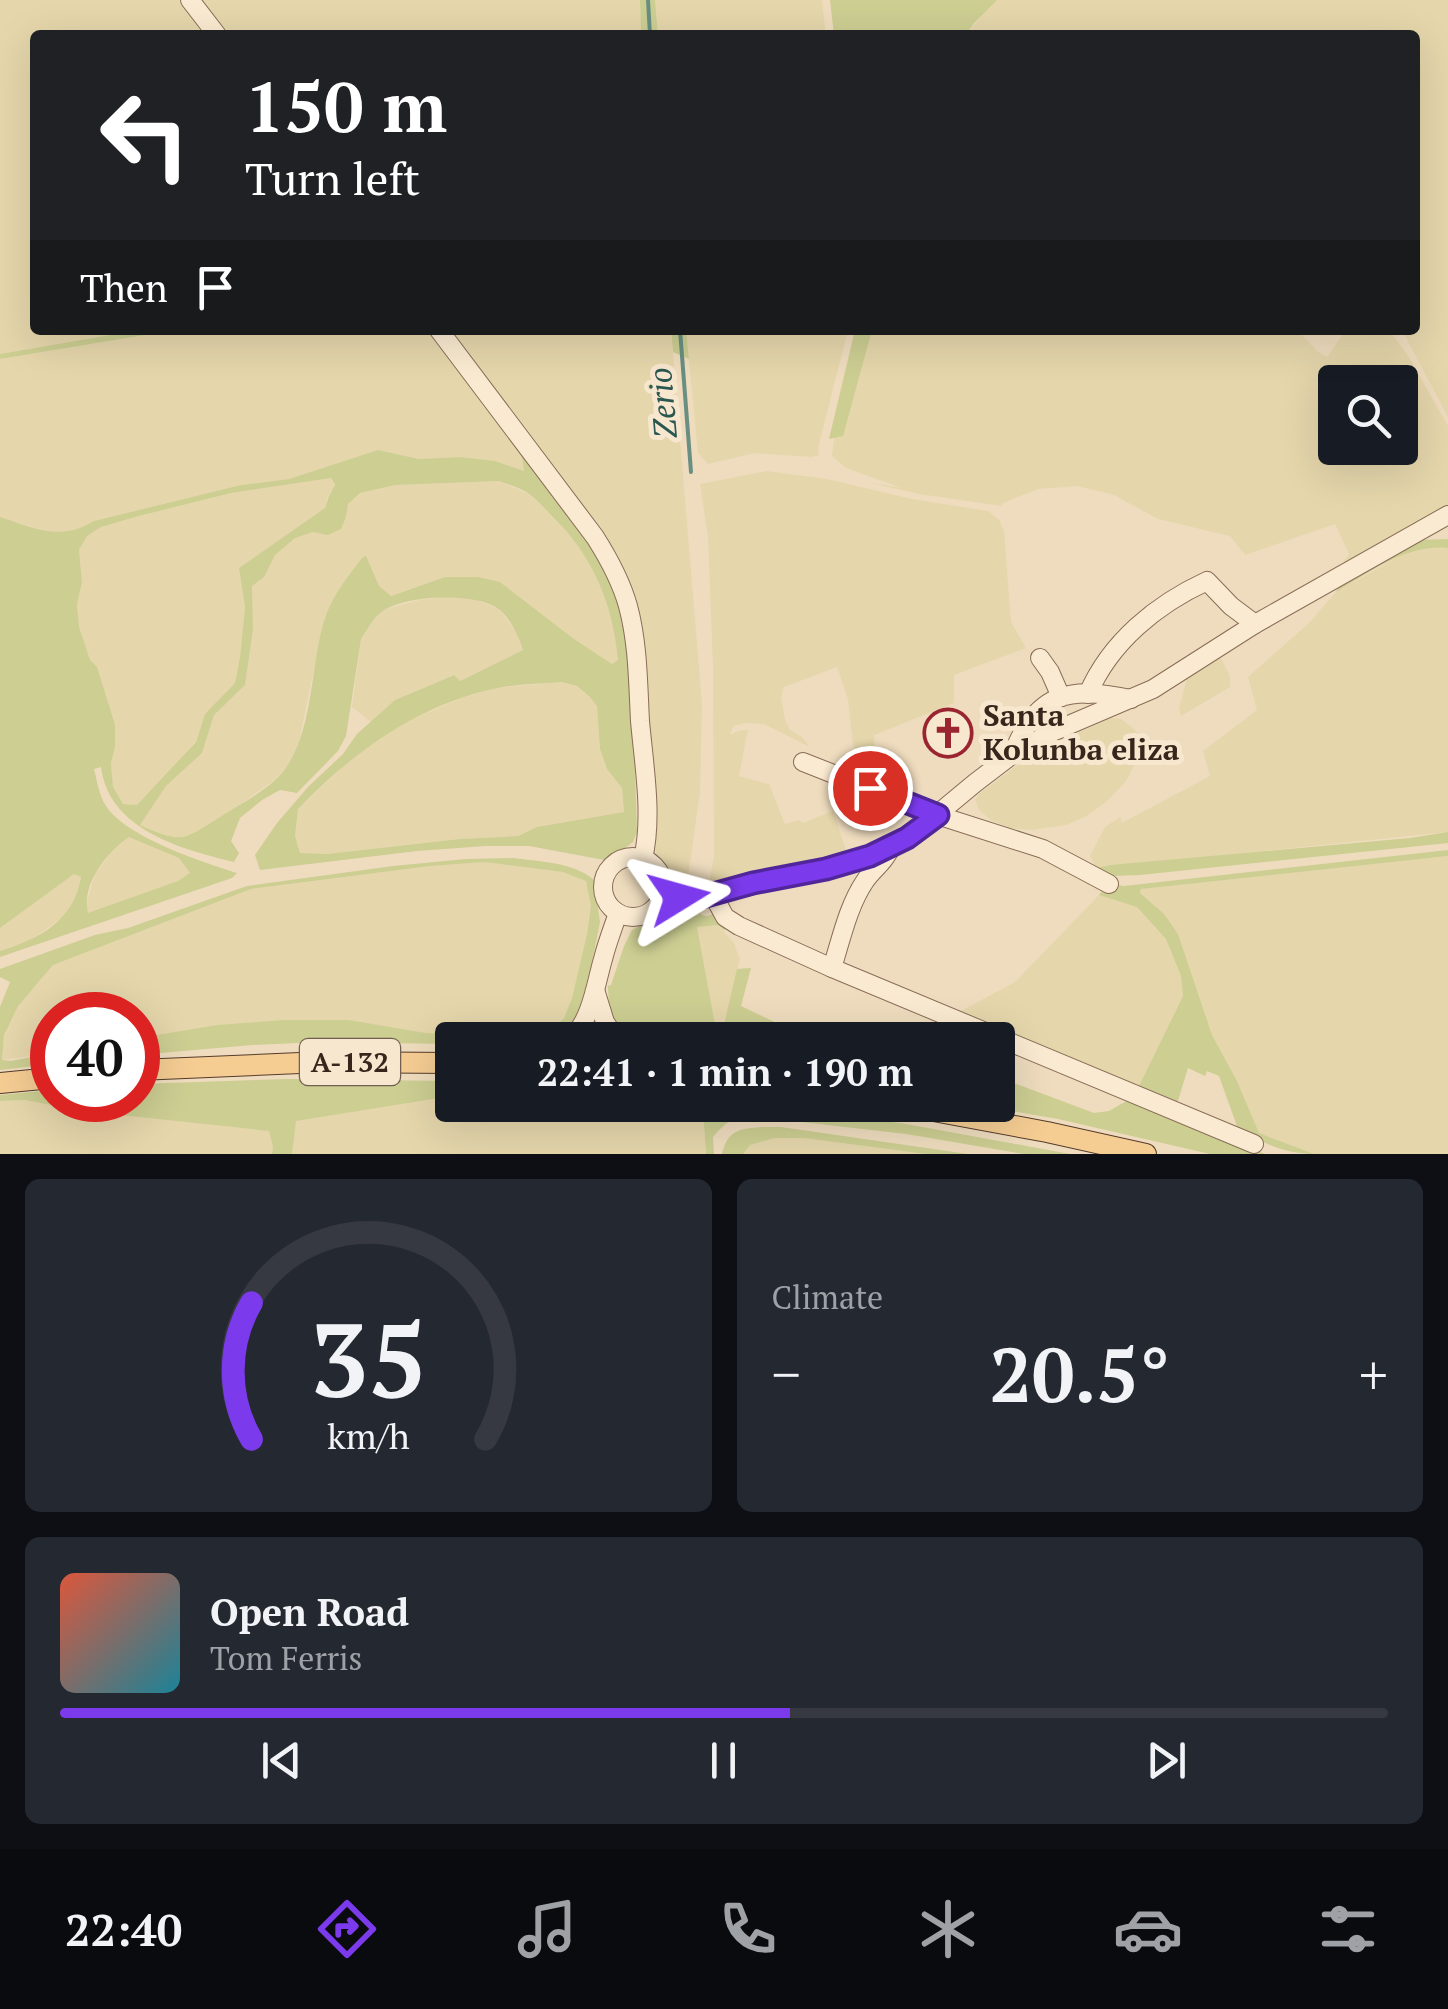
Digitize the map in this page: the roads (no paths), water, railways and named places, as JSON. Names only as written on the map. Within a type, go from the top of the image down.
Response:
[{"type":"main road","name":"A-132","points":[[160,1069],[323,1062],[435,1063]]},
{"type":"main road","points":[[0,1083],[30,1080]]},
{"type":"main road","points":[[993,1122],[1146,1154]]},
{"type":"street","points":[[190,0],[212,30]]},
{"type":"street","points":[[443,335],[595,537],[620,582],[636,653],[647,834],[643,860]]},
{"type":"street","points":[[661,896],[713,895],[826,869],[890,848],[1013,754],[1154,689],[1256,624],[1448,516]]},
{"type":"street","points":[[1425,529],[1448,531]]},
{"type":"street","points":[[1088,694],[1097,673],[1124,639],[1162,606],[1207,581],[1230,606],[1256,624]]},
{"type":"street","points":[[1040,658],[1061,698]]},
{"type":"street","points":[[1013,754],[1023,726],[1050,700],[1102,693],[1132,700]]},
{"type":"street","points":[[804,762],[938,815],[1043,850],[1110,884]]},
{"type":"street","points":[[832,968],[854,902],[865,880],[885,860],[890,848]]},
{"type":"street","points":[[622,860],[643,860],[659,874],[661,896],[647,913],[632,917],[618,913],[605,900],[606,873],[622,860]]},
{"type":"street","points":[[713,895],[724,918],[832,968],[1254,1144]]},
{"type":"street","points":[[583,1022],[596,993],[618,913]]},
{"type":"street","points":[[596,993],[605,1022]]},
{"type":"waterway","name":"Zerio","points":[[648,0],[650,30]]},
{"type":"waterway","name":"Zerio","points":[[680,335],[691,472]]},
{"type":"place","name":"Santa Kolunba eliza","points":[[948,733]]}]
